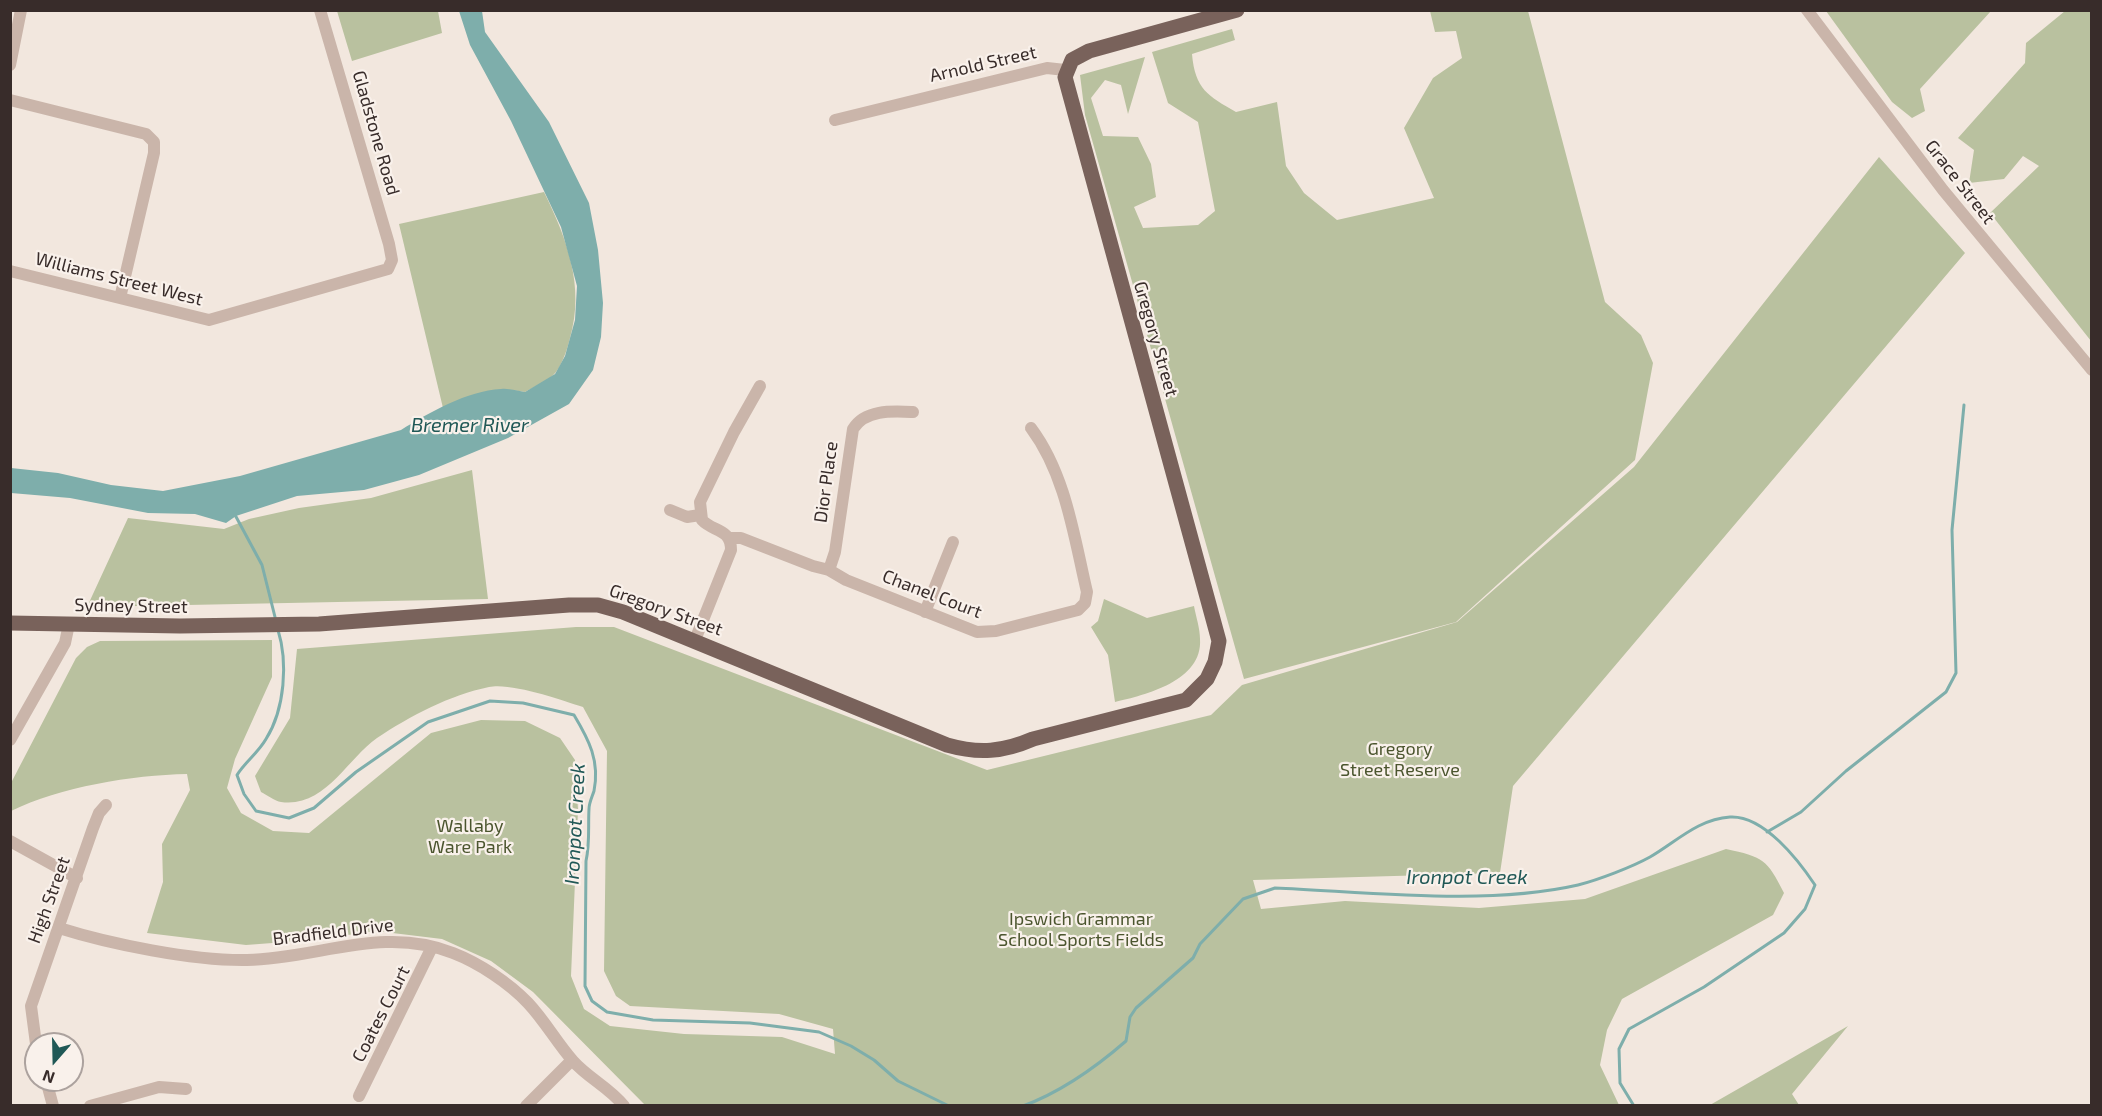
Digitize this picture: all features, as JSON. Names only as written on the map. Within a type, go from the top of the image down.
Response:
[{"type":"main road","points":[[1065,70],[1072,60],[1089,51],[1237,10]]},
{"type":"main road","name":"Gregory Street","points":[[251,626],[319,624],[584,604],[611,608],[910,728],[980,745],[1033,740],[1166,704],[1190,687],[1204,669],[1212,650],[1211,617],[1068,97],[1065,70]]},
{"type":"main road","name":"Sydney Street","points":[[10,623],[251,626]]},
{"type":"street","points":[[10,65],[21,10]]},
{"type":"street","name":"Gladstone Road","points":[[320,10],[389,244],[392,257],[390,267]]},
{"type":"street","name":"Grace Street","points":[[1807,10],[1943,190],[2091,370]]},
{"type":"street","name":"Arnold Street","points":[[835,120],[1047,68],[1065,70]]},
{"type":"street","points":[[10,100],[146,134],[154,142],[154,153],[120,298]]},
{"type":"street","name":"Williams Street West","points":[[10,271],[214,320],[382,273],[390,267]]},
{"type":"street","points":[[695,640],[731,550],[729,538],[706,524],[700,515],[700,502],[734,432],[760,386]]},
{"type":"street","name":"Dior Place","points":[[829,570],[835,552],[852,429],[856,423],[870,415],[887,411],[913,412]]},
{"type":"street","name":"Chanel Court","points":[[729,538],[741,538],[829,570],[846,580],[970,630],[990,633],[1078,610],[1085,603],[1087,592],[1066,505],[1046,447],[1032,428]]},
{"type":"street","points":[[670,510],[687,517],[700,515]]},
{"type":"street","points":[[925,612],[953,542]]},
{"type":"street","points":[[10,740],[65,643],[69,624]]},
{"type":"street","name":"High Street","points":[[34,1032],[31,1006],[93,828],[99,813],[106,805]]},
{"type":"street","points":[[10,841],[76,878]]},
{"type":"street","name":"Bradfield Drive","points":[[59,928],[82,936],[196,956],[247,960],[350,944],[395,940],[453,953],[486,970],[527,1002],[572,1060],[624,1106]]},
{"type":"street","name":"Coates Court","points":[[359,1096],[432,947]]},
{"type":"street","points":[[526,1106],[572,1060]]},
{"type":"street","points":[[90,1106],[159,1087],[186,1089]]},
{"type":"green space","points":[[337,11],[438,11],[442,33],[352,61]]},
{"type":"green space","points":[[1430,11],[1528,11],[1605,302],[1641,335],[1653,363],[1635,460],[1456,622],[1244,679],[1085,115],[1080,75],[1145,57],[1128,114],[1121,85],[1105,80],[1091,98],[1103,136],[1138,137],[1151,164],[1156,197],[1134,207],[1143,228],[1198,225],[1215,211],[1198,122],[1168,103],[1152,52],[1232,29],[1235,40],[1192,54],[1196,76],[1200,84],[1211,96],[1236,112],[1277,102],[1286,166],[1304,193],[1337,220],[1434,198],[1404,128],[1433,78],[1462,58],[1456,31],[1435,32]]},
{"type":"green space","points":[[1826,11],[1991,11],[1920,89],[1925,111],[1912,118],[1892,102]]},
{"type":"green space","points":[[2065,11],[2091,11],[2091,341],[1990,213],[2039,166],[2023,156],[2004,179],[1969,183],[1974,150],[1958,138],[2025,63],[2026,43]]},
{"type":"green space","points":[[1879,157],[1965,253],[1513,786],[1500,873],[1253,880],[1261,909],[1345,901],[1479,908],[1585,899],[1726,849],[1748,854],[1763,861],[1784,893],[1773,915],[1622,999],[1607,1030],[1600,1065],[1619,1105],[645,1105],[533,992],[491,961],[442,939],[376,931],[312,940],[246,945],[147,933],[163,882],[162,844],[190,790],[187,774],[143,777],[97,784],[51,795],[11,811],[11,783],[76,658],[87,647],[100,641],[272,640],[272,677],[235,759],[227,788],[241,813],[273,831],[309,833],[431,733],[481,720],[525,721],[560,738],[575,760],[578,810],[571,976],[584,1009],[610,1026],[684,1034],[782,1037],[835,1054],[833,1029],[779,1014],[630,1006],[616,996],[604,971],[607,751],[583,707],[536,692],[510,687],[489,687],[460,695],[403,722],[377,738],[323,790],[310,797],[297,802],[281,802],[261,792],[255,776],[290,718],[297,649],[576,627],[614,627],[987,770],[1211,715],[1242,685],[1457,622],[1634,467]]},
{"type":"green space","points":[[544,192],[560,227],[574,281],[576,300],[574,319],[563,360],[553,375],[525,392],[493,392],[474,396],[443,408],[399,224]]},
{"type":"green space","points":[[472,470],[488,599],[87,607],[128,518],[224,529],[249,519],[299,508],[371,498]]},
{"type":"green space","points":[[1104,599],[1147,618],[1194,606],[1200,639],[1198,653],[1192,666],[1170,684],[1115,702],[1108,655],[1091,627],[1098,621]]},
{"type":"green space","points":[[1848,1026],[1792,1094],[1799,1105],[1710,1105]]},
{"type":"water","name":"Bremer River","points":[[459,11],[482,11],[485,32],[549,122],[589,203],[598,250],[603,303],[601,337],[593,370],[569,404],[508,438],[419,475],[364,490],[297,496],[236,516],[226,523],[195,514],[148,513],[70,498],[11,493],[11,468],[58,473],[111,485],[163,491],[240,476],[401,430],[436,410],[475,394],[504,389],[525,392],[555,374],[565,356],[575,320],[577,286],[561,227],[511,121],[470,45]]},
{"type":"waterway","points":[[1767,832],[1801,812],[1846,771],[1946,692],[1956,673],[1952,530],[1964,405]]},
{"type":"waterway","name":"Ironpot Creek","points":[[234,513],[262,565],[276,621]]},
{"type":"waterway","name":"Ironpot Creek","points":[[278,630],[284,671],[281,700],[272,727],[263,744],[237,775],[244,794],[256,811],[289,818],[314,808],[356,772],[428,722],[490,701],[523,703],[574,715],[589,742],[596,770],[594,791],[589,807],[586,861],[585,986],[592,1001],[607,1012],[653,1020],[750,1023],[819,1032],[851,1046],[874,1060],[898,1081],[949,1106]]},
{"type":"waterway","name":"Ironpot Creek","points":[[1023,1106],[1051,1094],[1077,1078],[1126,1041],[1130,1017],[1136,1008],[1193,958],[1200,944],[1243,899],[1275,888],[1427,896],[1505,895],[1542,891],[1578,885],[1625,869],[1650,857],[1708,822],[1730,817],[1743,818],[1768,831],[1779,841],[1815,885],[1805,909],[1784,933],[1704,987],[1629,1029],[1619,1049],[1620,1083],[1634,1106]]},
{"type":"park label","name":"Gregory Street Reserve","points":[[1400,759]]},
{"type":"park label","name":"Wallaby Ware Park","points":[[470,836]]},
{"type":"park label","name":"Ipswich Grammar School Sports Fields","points":[[1081,929]]}]
